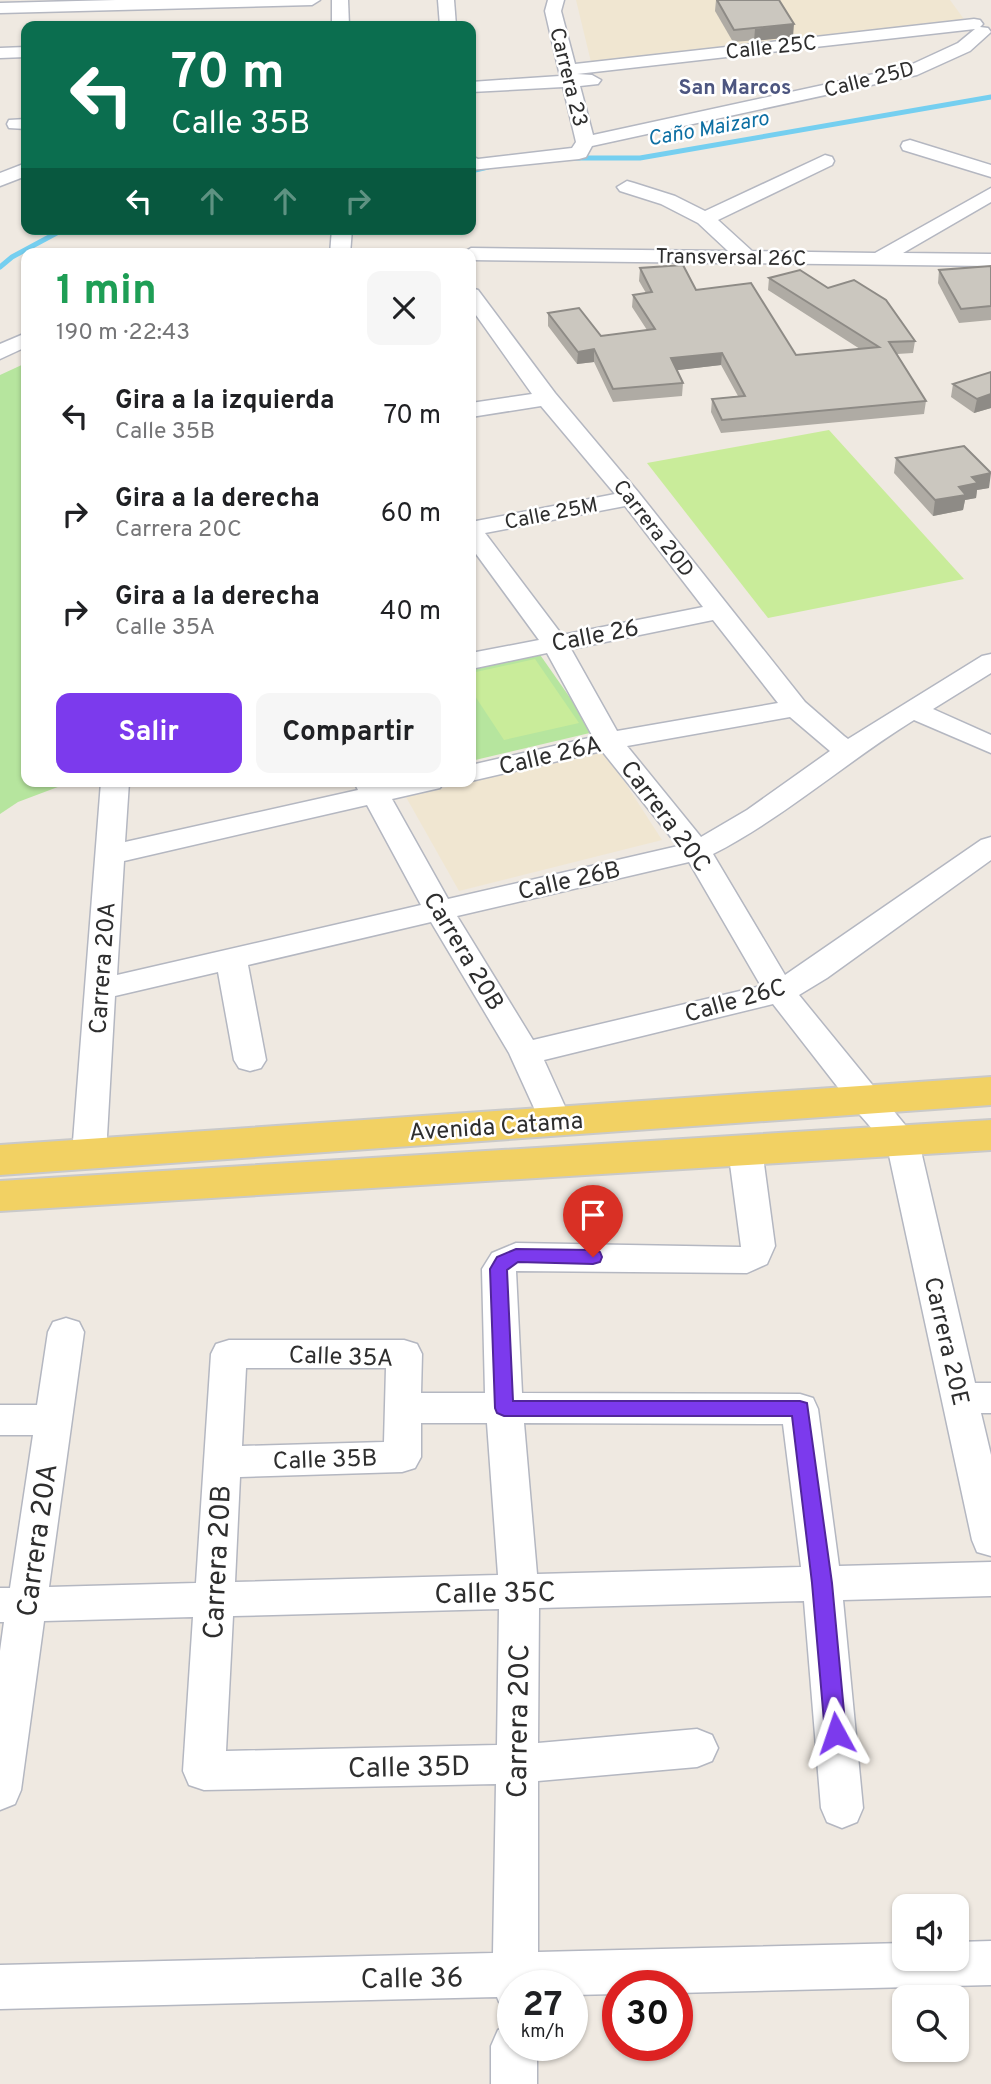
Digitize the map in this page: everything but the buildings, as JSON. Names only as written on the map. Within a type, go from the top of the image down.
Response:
[{"type":"main road","name":"Avenida Catama","points":[[0,1160],[991,1091]]},
{"type":"main road","name":"Avenida Catama","points":[[0,1196],[991,1135]]},
{"type":"street","points":[[0,8],[222,6],[312,0]]},
{"type":"street","points":[[340,0],[341,21]]},
{"type":"street","points":[[446,0],[448,21]]},
{"type":"street","name":"Carrera 23","points":[[556,0],[552,11],[569,76],[582,148]]},
{"type":"street","points":[[982,33],[984,7]]},
{"type":"street","points":[[961,8],[982,33]]},
{"type":"street","name":"Calle 25C","points":[[476,86],[982,33]]},
{"type":"street","name":"Calle 25D","points":[[476,164],[582,148],[911,71],[964,47],[982,33]]},
{"type":"street","points":[[0,53],[21,52]]},
{"type":"street","name":"Calle 25C","points":[[735,59],[808,60]]},
{"type":"street","points":[[910,146],[991,172]]},
{"type":"street","points":[[705,219],[825,161]]},
{"type":"street","points":[[0,180],[21,171]]},
{"type":"street","points":[[627,187],[668,200],[705,219],[747,257]]},
{"type":"street","points":[[879,259],[991,194]]},
{"type":"street","name":"Transversal 26C","points":[[476,254],[991,260]]},
{"type":"street","name":"Carrera 20D","points":[[476,307],[796,708],[834,742],[849,751]]},
{"type":"street","points":[[0,352],[21,342]]},
{"type":"street","points":[[476,409],[547,398]]},
{"type":"street","name":"Calle 25M","points":[[476,529],[631,498]]},
{"type":"street","name":"Carrera 20C","points":[[476,537],[554,642],[609,741],[697,851],[780,992],[865,1100],[903,1142]]},
{"type":"street","name":"Calle 26","points":[[476,660],[554,642],[719,611]]},
{"type":"street","name":"Calle 26B","points":[[100,989],[697,851],[731,835],[780,803],[849,751],[991,662]]},
{"type":"street","name":"Calle 26A","points":[[476,772],[609,741],[796,708]]},
{"type":"street","points":[[914,710],[991,745]]},
{"type":"street","name":"Carrera 20A","points":[[89,1154],[115,787]]},
{"type":"street","points":[[110,855],[371,789]]},
{"type":"street","name":"Carrera 20B","points":[[371,789],[525,1054],[556,1122]]},
{"type":"street","name":"Calle 26C","points":[[525,1054],[780,992],[984,860]]},
{"type":"street","points":[[231,958],[250,1060]]},
{"type":"street","name":"Carrera 20E","points":[[903,1142],[976,1398],[991,1540]]},
{"type":"street","name":"Carrera 20C","points":[[515,1970],[519,1591],[504,1408],[499,1269],[504,1262],[516,1256],[747,1260],[755,1255],[758,1246],[745,1149]]},
{"type":"street","name":"Carrera 20A","points":[[0,1790],[13,1605],[53,1420],[66,1332]]},
{"type":"street","name":"Carrera 20B","points":[[204,1771],[229,1354]]},
{"type":"street","name":"Calle 35A","points":[[229,1354],[404,1354],[402,1408]]},
{"type":"street","points":[[402,1408],[800,1409],[822,1583],[842,1808]]},
{"type":"street","name":"Calle 35B","points":[[222,1462],[401,1457],[402,1408]]},
{"type":"street","points":[[0,1420],[53,1420]]},
{"type":"street","name":"Calle 35C","points":[[13,1605],[991,1579]]},
{"type":"street","name":"Calle 35D","points":[[204,1771],[516,1764],[697,1748]]},
{"type":"street","name":"Calle 36","points":[[588,1977],[991,1962]]},
{"type":"street","name":"Calle 36","points":[[0,1987],[497,1980]]},
{"type":"street","points":[[514,2061],[514,2084]]},
{"type":"shaded area","points":[[576,0],[950,0],[966,22],[591,62]]},
{"type":"shaded area","points":[[604,750],[662,840],[459,891],[406,797],[448,787],[476,787],[476,780]]},
{"type":"green space","points":[[21,365],[21,787],[58,787],[18,802],[0,814],[0,375]]},
{"type":"green space","points":[[829,430],[964,579],[768,618],[647,463]]},
{"type":"green space","points":[[536,649],[594,732],[476,760],[476,662]]},
{"type":"green space","points":[[535,659],[579,723],[504,740],[476,698],[476,672]]},
{"type":"waterway","name":"Caño Maizaro","points":[[571,158],[640,158],[991,97]]},
{"type":"waterway","name":"Caño Maizaro","points":[[476,170],[488,167]]},
{"type":"waterway","name":"Caño Maizaro","points":[[29,248],[53,235]]},
{"type":"waterway","name":"Caño Maizaro","points":[[0,267],[21,252]]},
{"type":"district","name":"San Marcos","points":[[735,87]]},
{"type":"route","points":[[593,1257],[516,1256],[504,1262],[499,1269],[504,1408],[800,1409],[822,1583],[836,1733]]}]
